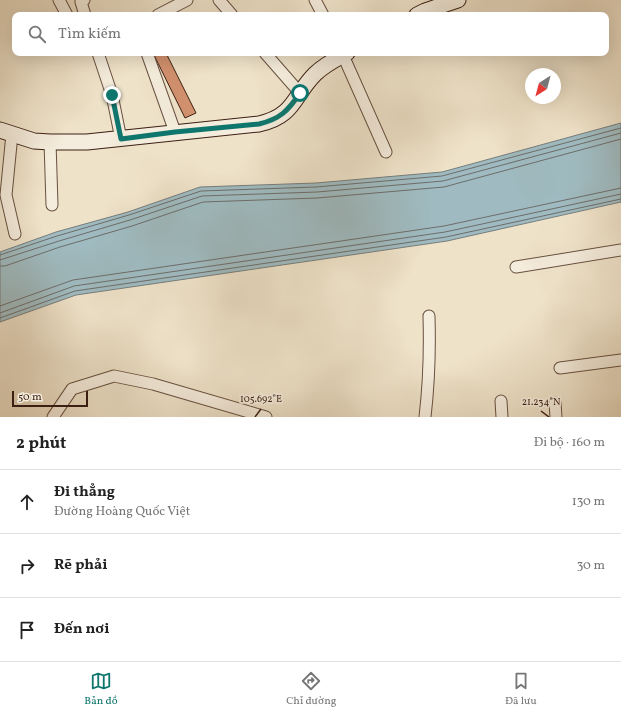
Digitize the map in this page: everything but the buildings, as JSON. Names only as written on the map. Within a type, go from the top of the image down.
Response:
[{"type":"street","points":[[59,0],[65,12]]},
{"type":"street","points":[[219,0],[229,12]]},
{"type":"street","points":[[315,0],[321,12]]},
{"type":"street","points":[[423,12],[454,0]]},
{"type":"street","points":[[163,12],[180,2]]},
{"type":"street","points":[[73,12],[84,7]]},
{"type":"street","points":[[99,56],[112,95],[121,139]]},
{"type":"street","points":[[148,56],[175,132]]},
{"type":"street","points":[[268,56],[300,93]]},
{"type":"street","points":[[16,234],[6,194],[6,132],[34,141],[87,142],[270,122],[289,109],[314,74],[341,56]]},
{"type":"street","points":[[345,56],[386,152]]},
{"type":"street","points":[[50,142],[52,205]]},
{"type":"street","points":[[516,268],[621,250]]},
{"type":"street","points":[[425,417],[429,390],[429,316]]},
{"type":"street","points":[[560,368],[621,360]]},
{"type":"street","points":[[53,417],[72,389],[114,376],[153,384],[266,417]]},
{"type":"street","points":[[501,401],[502,417]]},
{"type":"street","points":[[555,403],[556,417]]},
{"type":"water","points":[[621,123],[621,202],[447,241],[76,295],[0,322],[0,252],[56,232],[128,212],[200,187],[316,183],[442,172]]},
{"type":"route","points":[[112,95],[121,139],[270,122],[289,109],[300,93]]}]
